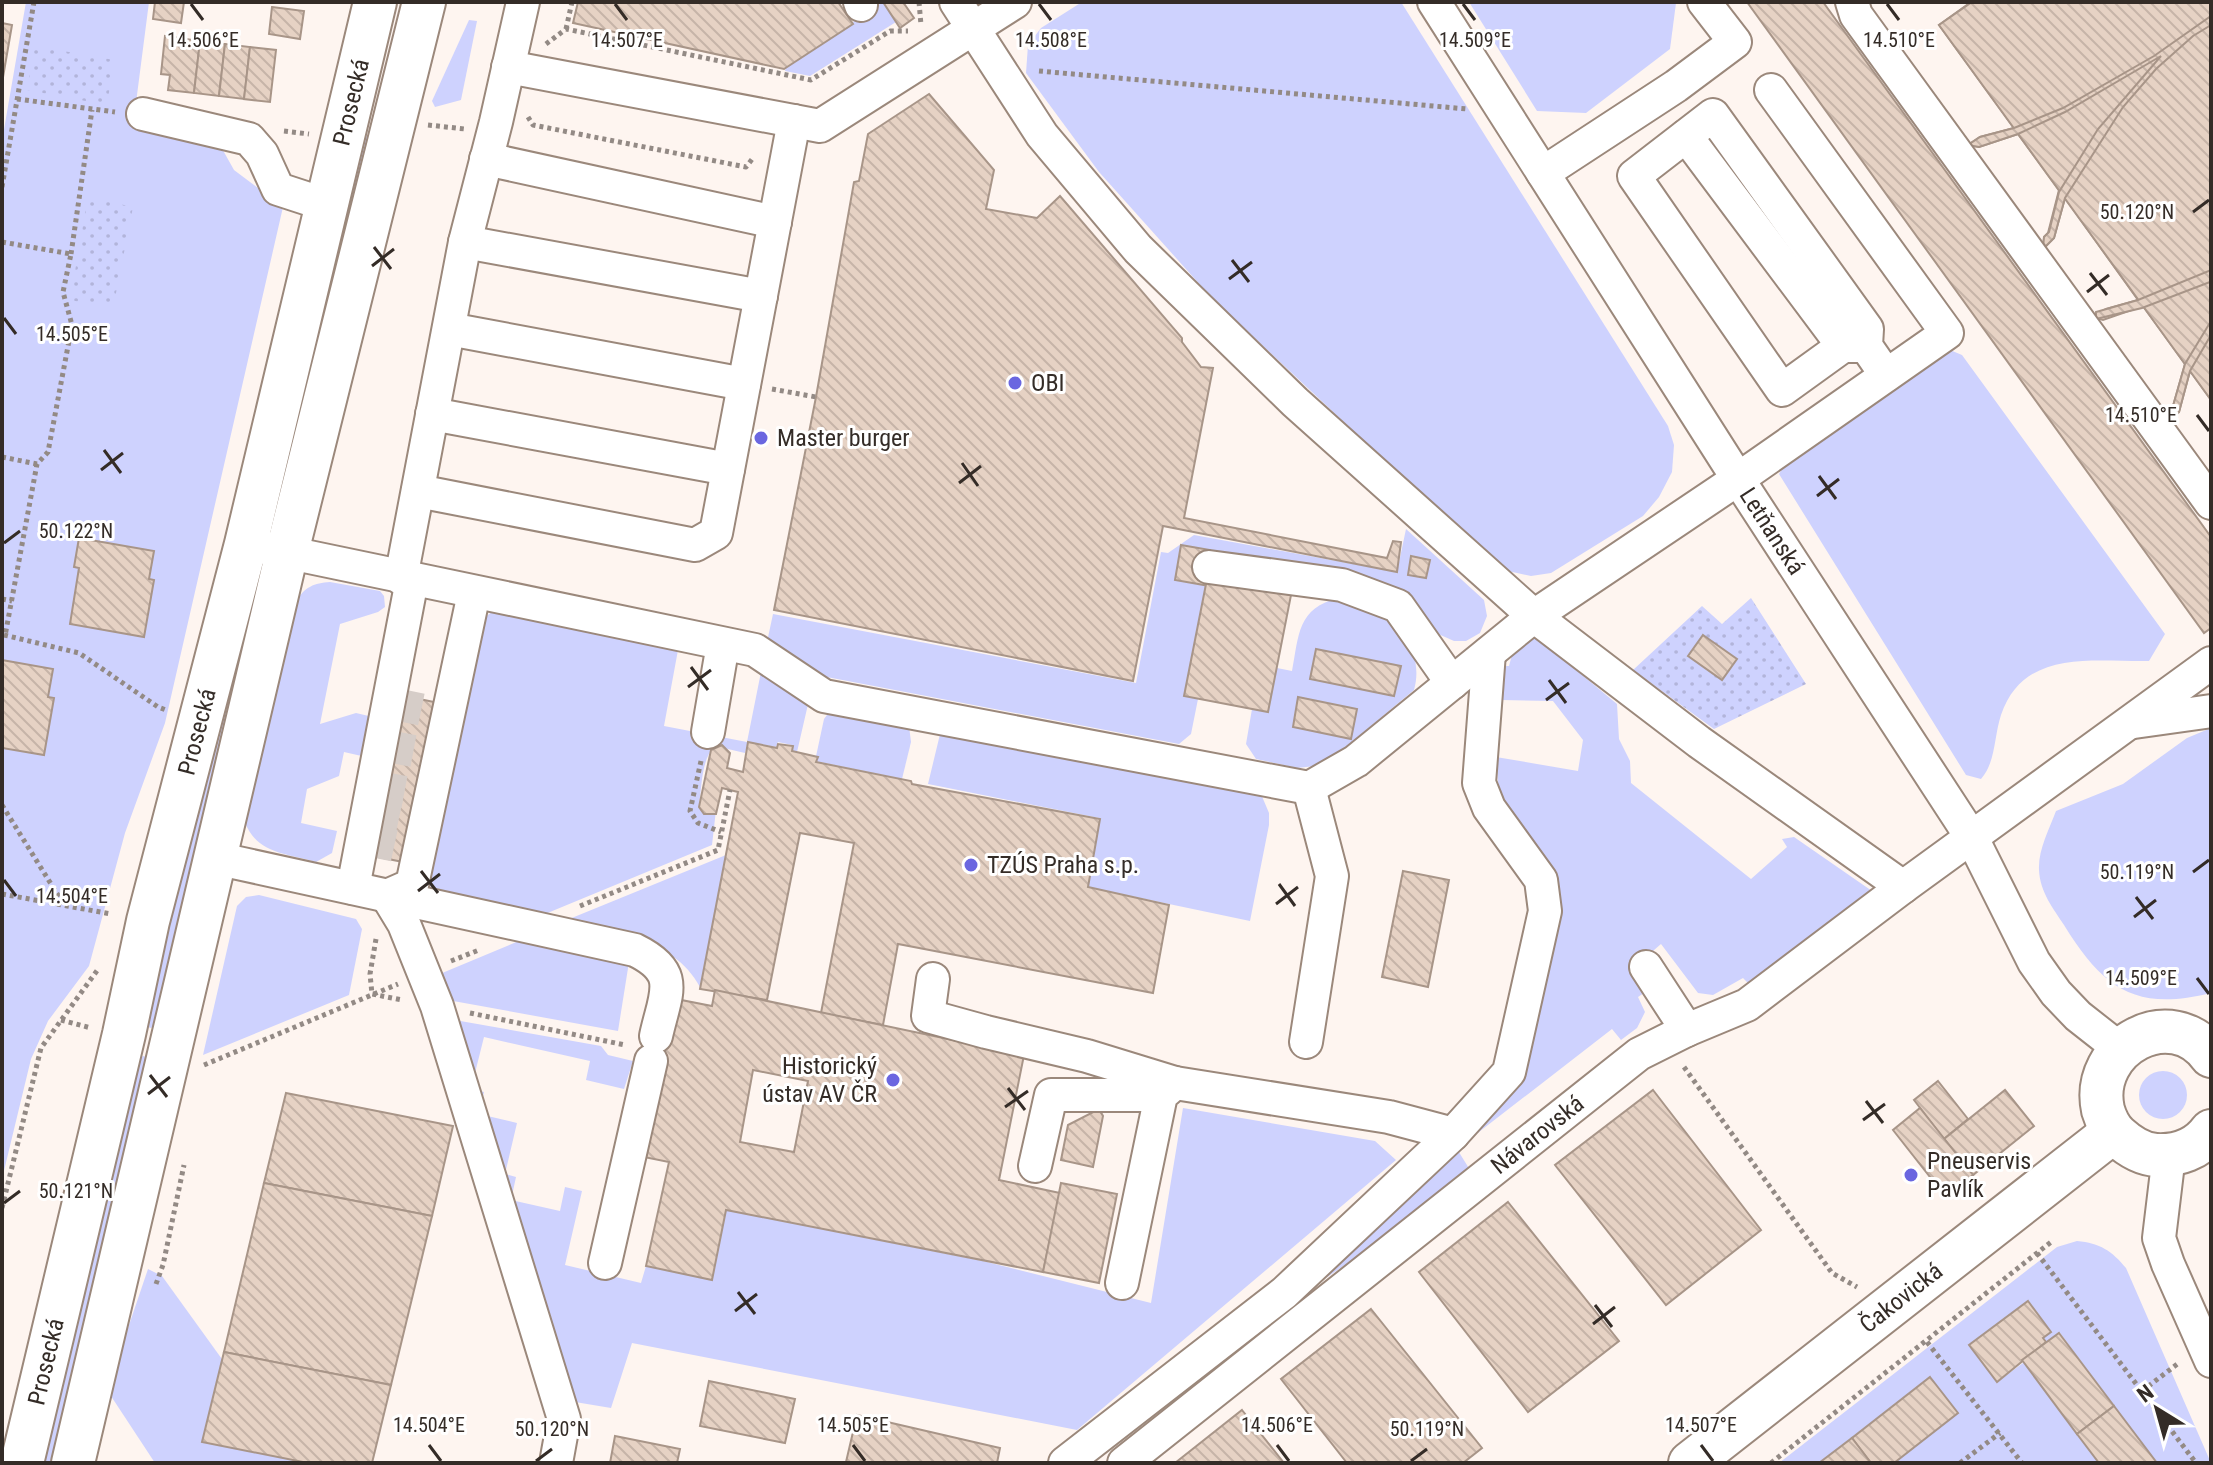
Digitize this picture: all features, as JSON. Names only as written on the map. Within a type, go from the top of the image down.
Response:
[{"type":"main road","name":"Prosecká","points":[[22,1463],[148,921],[246,544],[375,2]]},
{"type":"main road","name":"Prosecká","points":[[77,1460],[287,552],[424,2]]},
{"type":"main road","points":[[2210,1052],[2174,1033],[2155,1033],[2136,1038],[2120,1049],[2109,1064],[2102,1082],[2101,1100],[2113,1132],[2131,1147],[2150,1154],[2169,1155],[2189,1150],[2211,1131]]},
{"type":"main road","name":"Čakovická","points":[[1690,1463],[2113,1132]]},
{"type":"street","points":[[353,888],[407,579],[418,491],[465,242],[486,159],[522,70],[523,2]]},
{"type":"street","points":[[956,2],[1042,135],[1138,249],[1295,402],[1534,616],[1699,742],[1903,887]]},
{"type":"street","points":[[522,70],[820,126],[1015,2]]},
{"type":"street","name":"Letňanská","points":[[1434,2],[1738,479],[1972,838],[2034,962],[2056,993],[2078,1016],[2120,1049]]},
{"type":"street","points":[[1543,173],[1676,86],[1735,42],[1704,2]]},
{"type":"street","points":[[1852,2],[1856,15],[2211,503]]},
{"type":"street","points":[[246,544],[755,650],[824,696],[1309,788],[1356,761],[1534,616],[1947,333],[1771,90]]},
{"type":"street","points":[[143,114],[249,139],[262,154],[278,189],[327,205]]},
{"type":"street","points":[[418,491],[695,545],[716,533],[775,222],[789,120]]},
{"type":"street","points":[[1855,346],[1782,390],[1634,176],[1686,136],[1855,346],[1886,375]]},
{"type":"street","points":[[486,159],[775,222]]},
{"type":"street","points":[[465,242],[761,296]]},
{"type":"street","points":[[449,329],[744,384]]},
{"type":"street","points":[[432,414],[728,469]]},
{"type":"street","points":[[1209,567],[1342,585],[1398,606],[1452,683]]},
{"type":"street","points":[[387,896],[412,885],[474,593]]},
{"type":"street","points":[[708,732],[723,644]]},
{"type":"street","points":[[1065,1463],[1284,1293],[1453,1134],[1509,1072],[1545,911],[1541,880],[1489,808],[1479,783],[1489,653]]},
{"type":"street","name":"Návarovská","points":[[1124,1463],[1639,1054],[1747,1005],[1903,887],[2211,663]]},
{"type":"street","points":[[2131,722],[2211,711]]},
{"type":"street","points":[[1306,1042],[1332,876],[1309,788]]},
{"type":"street","points":[[215,858],[635,950],[653,959],[662,968],[668,981],[605,1263]]},
{"type":"street","points":[[387,896],[409,936],[437,1006],[564,1419],[556,1463]]},
{"type":"street","points":[[1646,967],[1687,1030]]},
{"type":"street","points":[[933,979],[928,1016],[1087,1056],[1168,1089]]},
{"type":"street","points":[[1035,1166],[1051,1095],[1168,1089],[1389,1117],[1453,1134]]},
{"type":"street","points":[[1122,1283],[1168,1089]]},
{"type":"street","points":[[2169,1155],[2159,1238],[2196,1361]]},
{"type":"path","points":[[2,187],[34,2]]},
{"type":"path","points":[[522,70],[546,44],[566,29],[572,2]]},
{"type":"path","points":[[525,111],[533,125],[746,167],[789,120],[811,80],[890,31],[919,31],[922,21],[919,2]]},
{"type":"path","points":[[566,29],[811,80]]},
{"type":"path","points":[[999,67],[1476,110]]},
{"type":"path","points":[[92,110],[63,292],[72,325],[48,452],[37,464],[3,635],[79,653],[158,707],[175,712]]},
{"type":"path","points":[[2,242],[71,254]]},
{"type":"path","points":[[744,384],[816,397]]},
{"type":"path","points":[[2,457],[37,464]]},
{"type":"path","points":[[2,599],[12,601]]},
{"type":"path","points":[[708,732],[690,811],[698,823],[721,832]]},
{"type":"path","points":[[2,805],[64,905]]},
{"type":"path","points":[[2,894],[111,914]]},
{"type":"path","points":[[61,1020],[101,1031]]},
{"type":"path","points":[[1680,1061],[1832,1273],[1869,1294]]},
{"type":"path","points":[[163,1265],[186,1156]]},
{"type":"path","points":[[1771,1463],[2051,1242]]},
{"type":"path","points":[[2037,1253],[2196,1463]]},
{"type":"path","points":[[1927,1342],[2022,1463]]},
{"type":"path","points":[[2142,1391],[2196,1361]]},
{"type":"path","points":[[1960,1463],[2000,1433]]},
{"type":"shaded area","points":[[26,2],[149,2],[133,126],[220,145],[234,170],[283,207],[165,723],[125,833],[89,966],[48,1021],[31,1059],[2,1179],[2,748],[44,755],[54,699],[48,697],[53,669],[2,660],[2,141]],"holes":[[[79,568],[154,580],[144,637],[70,624]]]},
{"type":"shaded area","points":[[880,2],[896,22],[810,76],[785,71],[786,67]]},
{"type":"shaded area","points":[[1082,2],[1401,2],[1668,426],[1674,445],[1672,472],[1659,497],[1643,516],[1551,573],[1531,576],[1508,571],[1483,553],[1211,297],[1099,172],[1026,73],[1028,45],[1041,28]]},
{"type":"shaded area","points":[[1469,2],[1676,3],[1670,49],[1586,113],[1537,111]]},
{"type":"shaded area","points":[[469,20],[477,21],[461,100],[435,107],[432,101]]},
{"type":"shaded area","points":[[35,46],[114,60],[107,105],[27,90]]},
{"type":"shaded area","points":[[366,136],[371,141],[276,529],[269,531],[358,138]]},
{"type":"shaded area","points":[[88,197],[133,207],[113,308],[70,300]]},
{"type":"shaded area","points":[[1950,350],[1962,355],[2165,634],[2149,661],[2063,663],[2026,678],[2012,693],[2001,715],[1992,757],[1981,779],[1966,775],[1779,474],[1787,461]]},
{"type":"shaded area","points":[[1406,529],[1484,600],[1487,616],[1480,633],[1466,641],[1454,641],[1436,633],[1369,584],[1181,545],[1175,580],[1207,585],[1184,696],[1198,699],[1191,734],[1179,744],[811,674],[767,642],[773,614],[1136,683],[1161,552],[1168,553],[1194,535],[1397,572]]},
{"type":"shaded area","points":[[259,572],[265,579],[157,1026],[150,1028],[144,1023],[253,578]]},
{"type":"shaded area","points":[[330,582],[380,591],[385,607],[340,624],[320,724],[356,713],[373,717],[366,757],[344,752],[339,776],[307,789],[301,823],[337,831],[332,853],[316,862],[264,846],[249,831],[244,820],[296,601],[310,587]]},
{"type":"shaded area","points":[[1339,598],[1367,606],[1396,624],[1414,655],[1414,690],[1324,765],[1297,768],[1256,759],[1246,744],[1252,709],[1268,712],[1277,668],[1292,671],[1302,625],[1315,609]],"holes":[[[1316,649],[1400,666],[1394,696],[1310,679]],[[1299,698],[1357,709],[1351,739],[1293,727]]]},
{"type":"shaded area","points":[[1751,598],[1806,684],[1714,729],[1633,670],[1702,606],[1722,624]]},
{"type":"shaded area","points":[[492,612],[678,650],[664,726],[747,742],[762,667],[809,700],[797,752],[792,751],[792,745],[778,742],[776,747],[748,742],[745,753],[715,746],[707,758],[699,805],[705,813],[716,810],[712,845],[533,919],[432,892],[429,879],[481,620]]},
{"type":"shaded area","points":[[1527,638],[1539,639],[1617,704],[1619,739],[1630,761],[1631,783],[1751,879],[1787,847],[1782,839],[1794,837],[1872,891],[1748,983],[1743,978],[1713,995],[1698,993],[1661,944],[1631,970],[1647,991],[1638,997],[1645,1012],[1637,1028],[1621,1040],[1612,1029],[1457,1149],[1470,1170],[1368,1249],[1294,1300],[1476,1130],[1561,907],[1557,873],[1499,794],[1496,757],[1578,771],[1583,740],[1553,701],[1502,700],[1502,666],[1509,666],[1513,651]]},
{"type":"shaded area","points":[[833,707],[909,726],[911,742],[902,779],[815,761],[824,719]]},
{"type":"shaded area","points":[[942,726],[1261,794],[1269,813],[1269,825],[1250,921],[1088,887],[1099,818],[928,784]]},
{"type":"shaded area","points":[[2211,728],[2211,993],[2161,999],[2141,996],[2124,990],[2108,979],[2078,947],[2044,893],[2039,870],[2042,848],[2056,811],[2123,784],[2187,738]]},
{"type":"shaded area","points":[[726,855],[700,987],[688,970],[657,947],[619,935],[557,924]]},
{"type":"shaded area","points":[[259,895],[356,919],[362,929],[349,995],[203,1055],[237,906],[246,897]]},
{"type":"shaded area","points":[[526,938],[629,962],[618,1031],[442,999],[435,976]]},
{"type":"shaded area","points":[[449,1019],[601,1046],[608,1055],[633,1061],[624,1089],[586,1080],[590,1061],[484,1037],[471,1089],[484,1092],[479,1114],[517,1123],[505,1174],[516,1177],[511,1200],[560,1211],[565,1187],[582,1191],[565,1265],[641,1283],[646,1266],[712,1279],[726,1210],[983,1261],[1151,1303],[1183,1108],[1375,1141],[1396,1160],[1077,1430],[632,1343],[611,1408],[569,1401]]},
{"type":"shaded area","points":[[144,1056],[149,1061],[52,1463],[39,1463],[136,1058]]},
{"type":"shaded area","points":[[2163,1071],[2180,1078],[2187,1095],[2180,1112],[2163,1119],[2146,1112],[2139,1095],[2146,1078]]},
{"type":"shaded area","points":[[2077,1241],[2105,1249],[2126,1268],[2211,1463],[2157,1463],[2060,1333],[2046,1342],[2043,1338],[2051,1331],[2028,1301],[1997,1382],[2023,1363],[2022,1360],[2099,1463],[1894,1463],[1958,1413],[1930,1377],[1819,1463],[1779,1463],[2057,1247]]},
{"type":"shaded area","points":[[148,1269],[162,1276],[297,1463],[155,1463],[107,1390]]},
{"type":"building","points":[[155,2],[184,2],[181,23],[153,19]]},
{"type":"building","points":[[578,2],[838,2],[853,24],[784,69],[573,23]]},
{"type":"building","points":[[883,2],[903,2],[914,18],[900,28]]},
{"type":"building","points":[[1747,2],[1823,2],[2211,537],[2211,628],[2204,633]]},
{"type":"building","points":[[1971,2],[2211,2],[2211,400],[2190,371],[2179,412],[2167,423],[2185,364],[2143,306],[2103,320],[2092,317],[2106,309],[2138,300],[2065,198],[2054,238],[2043,249],[2059,190],[2018,134],[1979,147],[1968,145],[1980,137],[2014,128],[1939,25]]},
{"type":"building","points":[[1972,2],[2211,2],[2211,400],[1939,25]]},
{"type":"building","points":[[272,7],[304,11],[300,39],[269,34]]},
{"type":"building","points":[[2211,16],[2211,25],[2193,36],[2156,69],[2123,107],[2065,198],[2054,238],[2043,249],[2059,192],[2098,129],[2161,56],[2065,112],[2018,134],[1979,147],[1968,145],[1980,137],[2014,128],[2063,108],[2154,56]]},
{"type":"building","points":[[2,23],[12,25],[2,83]]},
{"type":"building","points":[[165,36],[200,41],[194,93],[168,90],[170,75],[161,74]]},
{"type":"building","points":[[200,41],[225,44],[219,96],[194,93]]},
{"type":"building","points":[[225,44],[250,47],[244,99],[219,96]]},
{"type":"building","points":[[250,47],[276,50],[270,102],[244,99]]},
{"type":"building","name":"OBI","points":[[929,94],[994,170],[986,209],[1037,218],[1060,196],[1182,338],[1201,367],[1213,368],[1184,518],[1387,558],[1393,541],[1401,542],[1397,572],[1163,526],[1133,681],[774,610],[854,182],[859,181],[868,134]]},
{"type":"building","points":[[2211,270],[2210,282],[2142,308],[2096,319],[2096,312],[2138,300]]},
{"type":"building","points":[[2211,321],[2211,335],[2190,371],[2179,412],[2167,423],[2185,364]]},
{"type":"building","points":[[79,538],[154,551],[149,579],[154,580],[144,637],[70,624],[79,568],[74,567]]},
{"type":"building","points":[[1181,545],[1210,550],[1204,585],[1175,580]]},
{"type":"building","points":[[1411,556],[1430,560],[1426,578],[1408,575]]},
{"type":"building","points":[[1207,579],[1291,595],[1268,712],[1184,696]]},
{"type":"building","points":[[1703,635],[1737,659],[1722,680],[1688,656]]},
{"type":"building","points":[[1316,649],[1401,666],[1394,696],[1310,679]]},
{"type":"building","points":[[2,660],[53,669],[48,697],[54,698],[44,755],[2,748]]},
{"type":"building","points":[[405,696],[434,702],[403,862],[373,856]]},
{"type":"building","points":[[1298,697],[1357,709],[1351,739],[1293,727]]},
{"type":"building","name":"TZÚS Praha s.p.","points":[[748,742],[777,748],[778,744],[793,746],[792,751],[818,757],[816,762],[911,781],[912,784],[1100,819],[1088,887],[1169,905],[1153,993],[898,944],[883,1025],[821,1013],[854,843],[800,833],[767,1000],[700,989],[738,792],[722,788],[716,814],[704,814],[699,807],[711,750],[722,745],[730,753],[727,768],[743,772]]},
{"type":"building","points":[[1403,871],[1449,880],[1428,987],[1382,977]]},
{"type":"building","points":[[715,990],[1024,1055],[999,1180],[1060,1193],[1043,1272],[726,1210],[712,1280],[646,1266],[669,1162],[639,1156],[671,998],[712,1006]],"holes":[[[753,1070],[808,1081],[794,1152],[740,1142]]]},
{"type":"building","points":[[1938,1081],[1968,1119],[1944,1139],[1914,1100]]},
{"type":"building","points":[[1653,1090],[1761,1230],[1666,1305],[1555,1165]]},
{"type":"building","points":[[2005,1090],[2034,1126],[1973,1175],[1944,1139]]},
{"type":"building","points":[[286,1093],[453,1126],[432,1216],[264,1183]]},
{"type":"building","points":[[1920,1108],[1973,1175],[1945,1196],[1893,1130]]},
{"type":"building","points":[[1099,1109],[1103,1116],[1093,1167],[1061,1160],[1068,1125]]},
{"type":"building","points":[[264,1183],[432,1216],[391,1385],[224,1352]]},
{"type":"building","points":[[1061,1183],[1117,1194],[1099,1283],[1043,1272]]},
{"type":"building","points":[[1508,1202],[1619,1341],[1528,1412],[1419,1272]]},
{"type":"building","points":[[2028,1301],[2051,1332],[2043,1338],[2046,1342],[1997,1382],[1969,1345]]},
{"type":"building","points":[[1371,1309],[1482,1448],[1463,1463],[1347,1463],[1281,1379]]},
{"type":"building","points":[[2059,1333],[2114,1406],[2077,1434],[2022,1360]]},
{"type":"building","points":[[224,1352],[391,1385],[372,1463],[308,1463],[202,1442]]},
{"type":"building","points":[[1930,1377],[1958,1413],[1894,1463],[1871,1463],[1852,1438]]},
{"type":"building","points":[[709,1381],[795,1399],[785,1443],[700,1426]]},
{"type":"building","points":[[2114,1406],[2157,1463],[2099,1463],[2077,1434]]},
{"type":"building","points":[[1242,1410],[1284,1463],[1175,1463]]},
{"type":"building","points":[[857,1415],[1000,1448],[997,1463],[846,1462]]},
{"type":"building","points":[[615,1436],[680,1449],[677,1463],[610,1463]]},
{"type":"building","points":[[1852,1438],[1871,1463],[1819,1463]]},
{"type":"tunnel","points":[[390,703],[448,715]]},
{"type":"tunnel","points":[[382,745],[440,756]]},
{"type":"tunnel","points":[[373,786],[431,797]]},
{"type":"tunnel","points":[[368,810],[425,822]]},
{"type":"tunnel","points":[[363,839],[419,851]]},
{"type":"place","name":"OBI","points":[[1015,383]]},
{"type":"place","name":"Master burger","points":[[761,438]]},
{"type":"place","name":"TZÚS Praha s.p.","points":[[971,865]]},
{"type":"place","name":"Historický ústav AV ČR","points":[[893,1080]]},
{"type":"place","name":"Pneuservis Pavlík","points":[[1911,1175]]}]
